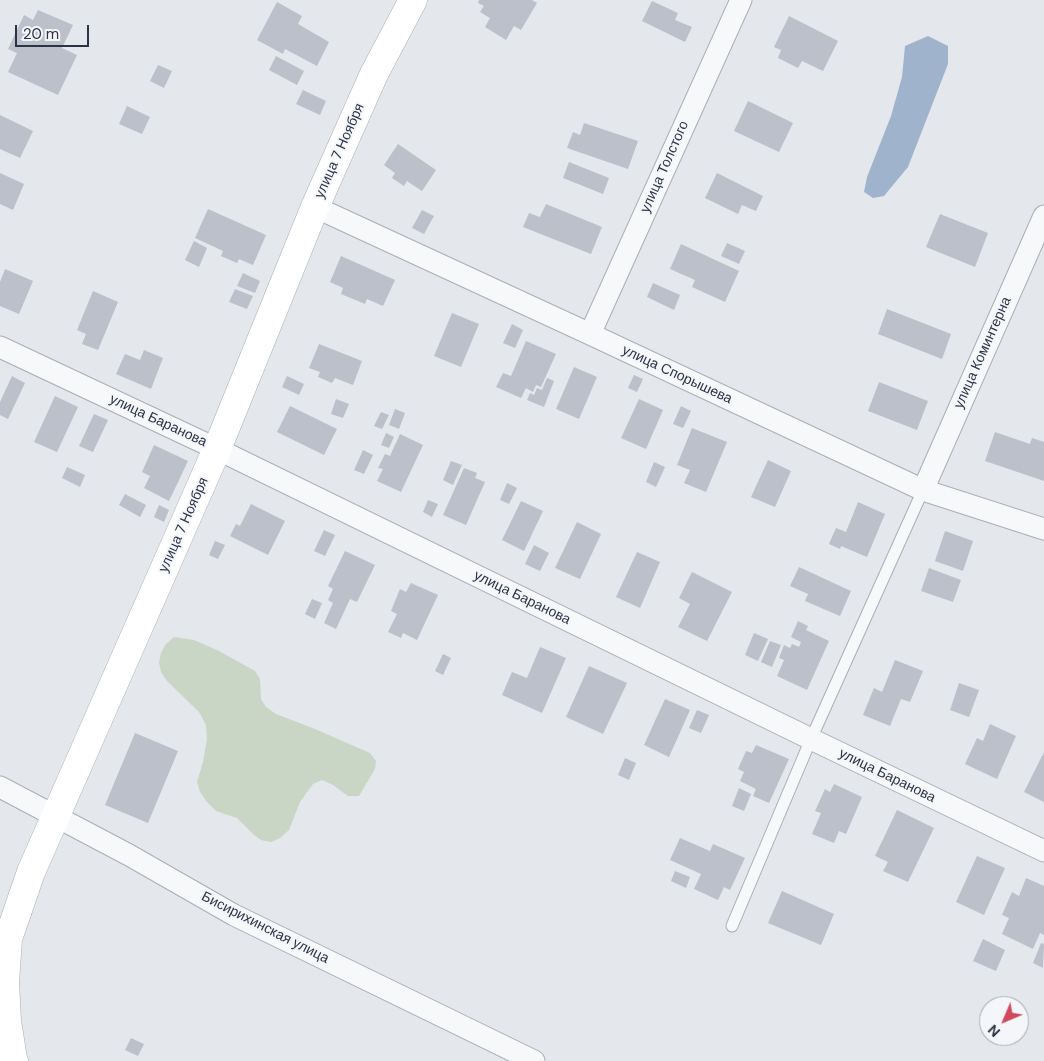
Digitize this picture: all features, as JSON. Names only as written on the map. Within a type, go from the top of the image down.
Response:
[{"type":"street","name":"улица 7 Ноября","points":[[14,1061],[7,1021],[8,939],[31,872],[217,449],[315,207],[374,74],[413,0]]},
{"type":"street","name":"улица Толстого","points":[[590,334],[741,0]]},
{"type":"street","name":"улица Спорышева","points":[[315,207],[923,490],[1044,529]]},
{"type":"street","name":"улица Коминтерна","points":[[923,490],[1044,216]]},
{"type":"street","name":"улица Баранова","points":[[0,347],[217,449],[1044,851]]},
{"type":"street","name":"Бисирихинская улица","points":[[0,787],[129,855],[234,915],[534,1061]]},
{"type":"lane","points":[[732,926],[811,739],[923,490]]},
{"type":"green space","points":[[174,637],[194,640],[217,650],[255,671],[260,679],[261,699],[266,707],[276,714],[370,753],[376,761],[375,769],[359,796],[348,796],[333,785],[322,780],[313,784],[300,802],[289,830],[280,838],[271,842],[261,840],[237,818],[216,811],[200,792],[197,782],[207,739],[206,725],[199,712],[167,681],[161,672],[159,662],[161,653],[166,644]]},
{"type":"water","points":[[928,36],[948,46],[948,64],[908,167],[884,196],[873,198],[864,192],[867,177],[891,116],[902,77],[905,46]]},
{"type":"building","points":[[479,0],[532,0],[537,3],[521,30],[514,26],[506,40],[485,27],[490,18],[480,12],[484,6],[478,3]]},
{"type":"building","points":[[652,1],[678,13],[675,20],[692,27],[685,42],[642,21]]},
{"type":"building","points":[[277,2],[302,16],[298,24],[329,42],[317,66],[285,49],[283,54],[257,40]]},
{"type":"building","points":[[38,10],[73,25],[62,48],[77,55],[58,95],[8,72],[17,53],[8,49],[24,15],[33,20]]},
{"type":"building","points":[[789,16],[838,41],[823,71],[802,61],[798,68],[778,58],[781,50],[774,47]]},
{"type":"building","points":[[276,56],[304,71],[297,85],[269,70]]},
{"type":"building","points":[[158,65],[172,71],[164,88],[150,81]]},
{"type":"building","points":[[303,90],[326,101],[320,115],[296,104]]},
{"type":"building","points":[[748,101],[793,123],[779,152],[734,131]]},
{"type":"building","points":[[127,106],[150,117],[142,134],[119,124]]},
{"type":"building","points":[[0,115],[33,131],[20,158],[0,149]]},
{"type":"building","points":[[584,123],[638,141],[628,169],[567,148],[573,132],[580,135]]},
{"type":"building","points":[[398,144],[436,170],[422,191],[407,181],[404,186],[392,178],[395,173],[384,165]]},
{"type":"building","points":[[569,162],[609,178],[603,194],[563,178]]},
{"type":"building","points":[[0,173],[24,184],[13,210],[0,204]]},
{"type":"building","points":[[717,173],[763,196],[756,211],[742,205],[738,214],[705,198]]},
{"type":"building","points":[[546,204],[602,227],[591,254],[523,227],[529,213],[540,217]]},
{"type":"building","points":[[208,209],[266,235],[253,265],[239,259],[237,263],[221,256],[223,251],[195,238]]},
{"type":"building","points":[[422,210],[434,216],[424,234],[412,228]]},
{"type":"building","points":[[940,214],[988,233],[975,267],[926,247]]},
{"type":"building","points":[[194,241],[207,248],[199,267],[185,260]]},
{"type":"building","points":[[727,243],[745,251],[739,264],[721,256]]},
{"type":"building","points":[[681,244],[739,271],[725,302],[692,287],[695,280],[670,269]]},
{"type":"building","points":[[341,256],[395,280],[383,306],[367,299],[365,304],[341,294],[343,288],[330,282]]},
{"type":"building","points":[[5,269],[33,281],[19,314],[0,306],[0,282]]},
{"type":"building","points":[[243,273],[260,281],[255,293],[237,286]]},
{"type":"building","points":[[653,283],[680,295],[674,310],[647,297]]},
{"type":"building","points":[[235,289],[253,296],[247,309],[229,302]]},
{"type":"building","points":[[93,291],[118,302],[98,350],[82,344],[86,334],[77,330]]},
{"type":"building","points":[[887,309],[951,334],[942,359],[878,334]]},
{"type":"building","points":[[452,313],[479,324],[461,367],[434,356]]},
{"type":"building","points":[[512,324],[523,330],[515,348],[503,343]]},
{"type":"building","points":[[526,341],[556,354],[541,387],[536,385],[533,392],[526,388],[521,398],[496,387],[503,373],[511,376]]},
{"type":"building","points":[[319,344],[362,361],[353,385],[335,378],[332,383],[318,377],[320,372],[309,368]]},
{"type":"building","points":[[144,350],[163,358],[151,389],[116,374],[125,354],[140,360]]},
{"type":"building","points":[[574,367],[597,377],[579,419],[556,409]]},
{"type":"building","points":[[634,375],[643,379],[637,392],[628,388]]},
{"type":"building","points":[[12,376],[25,383],[8,419],[0,415],[0,402]]},
{"type":"building","points":[[287,376],[304,384],[299,395],[282,387]]},
{"type":"building","points":[[547,378],[554,381],[544,407],[527,400],[530,393],[534,395],[537,388],[542,390]]},
{"type":"building","points":[[879,382],[928,401],[917,430],[868,411]]},
{"type":"building","points":[[55,396],[78,407],[57,452],[34,442]]},
{"type":"building","points":[[336,399],[349,404],[343,418],[331,414]]},
{"type":"building","points":[[639,399],[663,410],[646,449],[621,438]]},
{"type":"building","points":[[290,406],[337,429],[324,455],[277,432]]},
{"type":"building","points":[[681,406],[691,411],[683,428],[673,424]]},
{"type":"building","points":[[395,409],[405,413],[399,429],[389,425]]},
{"type":"building","points":[[381,412],[389,415],[382,429],[374,426]]},
{"type":"building","points":[[94,414],[108,420],[93,452],[79,446]]},
{"type":"building","points":[[692,428],[727,442],[706,492],[684,483],[690,470],[677,465]]},
{"type":"building","points":[[995,432],[1030,444],[1032,438],[1044,442],[1044,481],[985,461]]},
{"type":"building","points":[[386,433],[394,437],[389,448],[381,445]]},
{"type":"building","points":[[400,434],[423,445],[401,492],[377,481],[383,469],[378,468],[385,454],[390,456]]},
{"type":"building","points":[[154,445],[188,461],[169,501],[144,488],[150,476],[142,472]]},
{"type":"building","points":[[363,450],[373,455],[364,474],[354,470]]},
{"type":"building","points":[[768,460],[791,471],[775,507],[751,497]]},
{"type":"building","points":[[451,461],[462,465],[453,485],[443,480]]},
{"type":"building","points":[[654,462],[665,467],[656,487],[646,482]]},
{"type":"building","points":[[67,467],[85,475],[80,487],[62,478]]},
{"type":"building","points":[[464,468],[477,473],[475,478],[485,482],[466,525],[443,515]]},
{"type":"building","points":[[507,483],[517,488],[509,504],[500,500]]},
{"type":"building","points":[[125,494],[146,505],[140,517],[119,505]]},
{"type":"building","points":[[428,500],[438,504],[432,517],[423,512]]},
{"type":"building","points":[[521,501],[543,511],[524,551],[502,540]]},
{"type":"building","points":[[858,502],[885,514],[867,557],[841,546],[840,549],[829,544],[836,528],[846,532]]},
{"type":"building","points":[[251,504],[285,521],[268,555],[230,536],[236,524],[240,526]]},
{"type":"building","points":[[159,505],[169,510],[164,522],[154,517]]},
{"type":"building","points":[[577,522],[601,534],[580,579],[555,568]]},
{"type":"building","points":[[324,530],[335,535],[325,556],[314,551]]},
{"type":"building","points":[[945,531],[973,541],[963,571],[935,561]]},
{"type":"building","points":[[215,541],[225,545],[218,559],[209,555]]},
{"type":"building","points":[[534,545],[549,553],[540,571],[525,564]]},
{"type":"building","points":[[345,551],[375,565],[357,602],[350,599],[336,629],[324,623],[333,603],[328,600],[333,589],[328,586]]},
{"type":"building","points":[[637,552],[660,562],[640,608],[616,597]]},
{"type":"building","points":[[799,567],[851,591],[840,616],[805,601],[808,594],[790,586]]},
{"type":"building","points":[[929,568],[961,580],[953,602],[921,591]]},
{"type":"building","points":[[692,572],[732,592],[707,641],[678,627],[690,604],[679,598]]},
{"type":"building","points":[[411,583],[438,595],[417,640],[403,633],[401,638],[388,632],[397,614],[391,611],[400,589],[406,592]]},
{"type":"building","points":[[312,599],[322,603],[315,619],[305,614]]},
{"type":"building","points":[[798,621],[808,626],[806,630],[829,641],[807,690],[777,676],[784,660],[779,658],[784,645],[790,648],[792,644],[799,647],[801,642],[791,637]]},
{"type":"building","points":[[754,633],[768,639],[758,661],[745,655]]},
{"type":"building","points":[[770,641],[781,645],[772,667],[761,662]]},
{"type":"building","points":[[540,647],[566,658],[542,713],[502,695],[512,672],[527,678]]},
{"type":"building","points":[[443,654],[451,658],[443,675],[435,671]]},
{"type":"building","points":[[895,660],[923,671],[910,702],[901,699],[890,726],[863,715],[874,688],[882,692]]},
{"type":"building","points":[[589,666],[627,683],[603,734],[566,717]]},
{"type":"building","points":[[959,683],[979,690],[969,717],[950,710]]},
{"type":"building","points":[[665,699],[690,710],[669,757],[644,745]]},
{"type":"building","points":[[697,710],[709,715],[701,733],[689,728]]},
{"type":"building","points":[[990,724],[1016,736],[997,779],[965,764],[977,738],[983,741]]},
{"type":"building","points":[[135,733],[178,751],[148,823],[105,805]]},
{"type":"building","points":[[756,745],[789,759],[769,803],[753,796],[756,789],[740,781],[744,772],[738,769],[746,751],[752,753]]},
{"type":"building","points":[[1044,752],[1044,802],[1024,792]]},
{"type":"building","points":[[625,758],[636,763],[629,780],[618,775]]},
{"type":"building","points":[[834,784],[862,797],[846,834],[839,831],[834,843],[812,834],[821,813],[815,811],[825,789],[830,792]]},
{"type":"building","points":[[739,788],[751,794],[744,811],[732,806]]},
{"type":"building","points":[[897,810],[934,828],[908,882],[883,871],[888,862],[875,856]]},
{"type":"building","points":[[680,838],[710,851],[713,844],[745,858],[730,890],[724,887],[718,900],[694,889],[701,874],[670,860]]},
{"type":"building","points":[[977,856],[1005,868],[984,915],[956,902]]},
{"type":"building","points":[[675,871],[690,877],[686,888],[671,881]]},
{"type":"building","points":[[1026,878],[1044,886],[1044,935],[1040,933],[1033,949],[1002,934],[1009,918],[1002,915],[1012,892],[1019,896]]},
{"type":"building","points":[[782,891],[834,914],[821,945],[768,923]]},
{"type":"building","points":[[983,939],[1005,950],[996,971],[973,961]]},
{"type":"building","points":[[1041,943],[1044,944],[1043,968],[1033,963]]},
{"type":"building","points":[[131,1038],[144,1044],[138,1056],[125,1050]]}]
